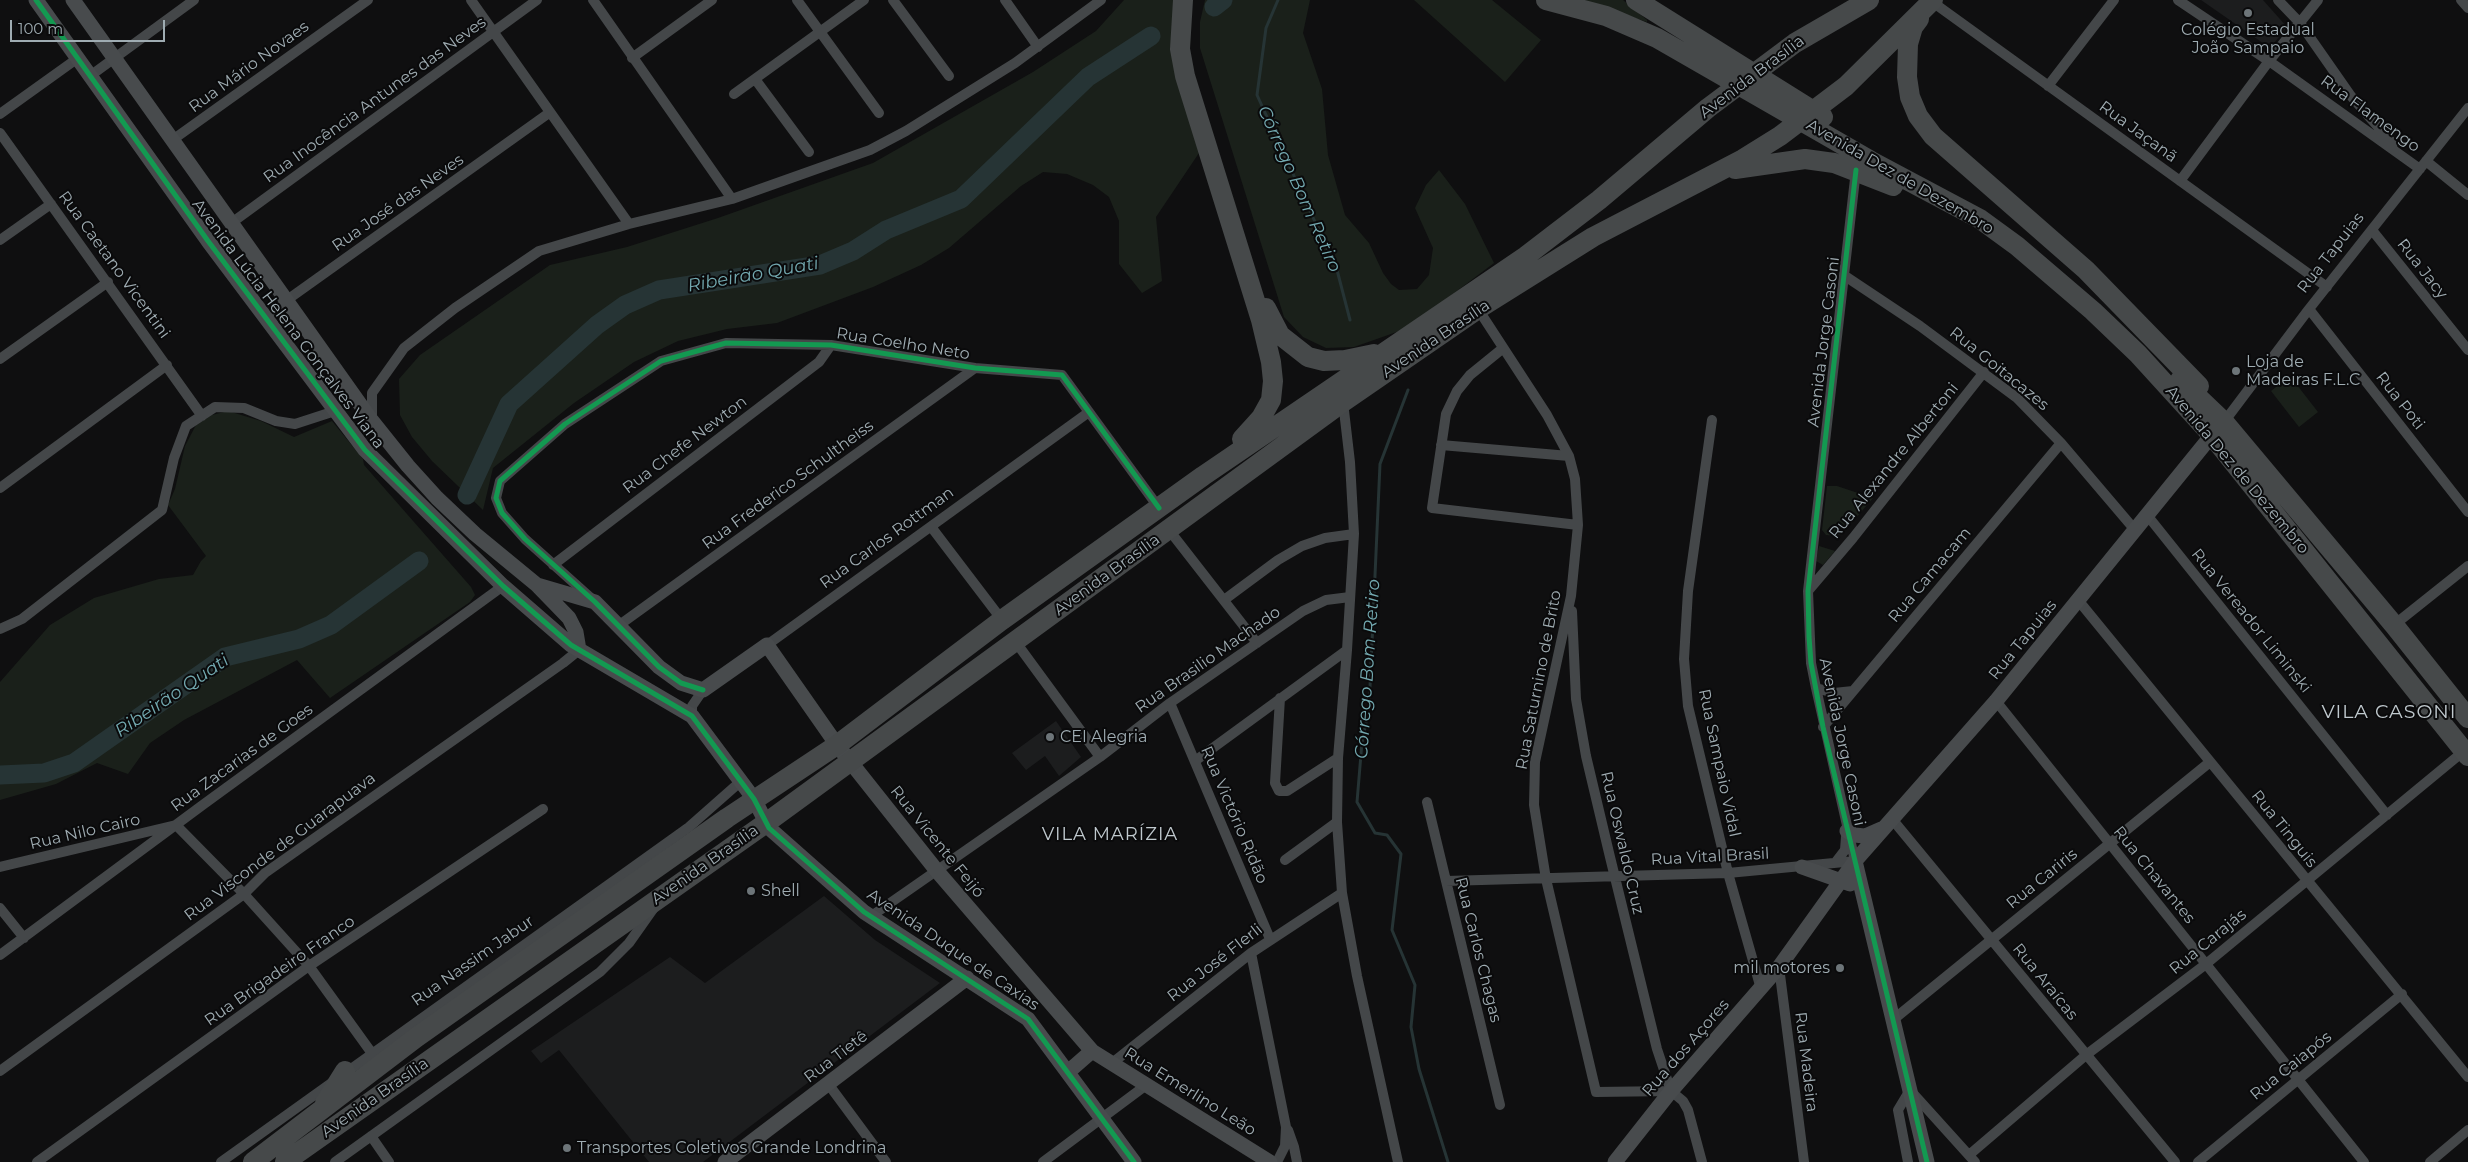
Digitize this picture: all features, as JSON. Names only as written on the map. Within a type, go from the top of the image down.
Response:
[{"type":"highway","points":[[1184,0],[1180,49],[1185,76],[1261,320],[1271,362],[1273,381],[1271,400],[1262,418],[1203,476]]},
{"type":"highway","points":[[1194,0],[1191,57],[1193,74],[1268,316],[1280,335],[1308,357],[1324,361],[1345,360],[1388,349]]},
{"type":"highway","name":"Avenida Dez de Dezembro","points":[[1546,0],[1606,16],[1657,38],[1871,161],[1980,219],[2017,246],[2094,311],[2216,430],[2394,626],[2468,718]]},
{"type":"highway","name":"Avenida Dez de Dezembro","points":[[1636,0],[1873,148],[1988,210],[2106,307],[2148,346],[2194,395],[2216,430],[2466,753]]},
{"type":"highway","name":"Avenida Brasília","points":[[253,1162],[318,1115],[418,1037],[754,799],[837,745],[1002,620],[1203,476],[1564,228],[1708,108],[1795,43],[1869,0]]},
{"type":"highway","points":[[1705,179],[1740,168],[1805,159],[1856,170],[1958,217],[2002,246],[2121,354],[2192,425],[2216,430],[2209,397],[2119,302],[2086,270],[1932,136],[1918,116],[1910,97],[1906,59],[1913,27],[1932,1]]},
{"type":"highway","name":"Avenida Brasília","points":[[285,1162],[850,762],[1343,402],[1478,310],[1593,237],[1705,179],[1780,136],[1846,86],[1932,1]]},
{"type":"highway","points":[[689,827],[727,818]]},
{"type":"highway","points":[[318,1115],[345,1071]]},
{"type":"street","name":"Avenida Lúcia Helena Gonçalves Viana","points":[[36,0],[267,320],[365,450],[503,586],[579,650]]},
{"type":"street","name":"Avenida Lúcia Helena Gonçalves Viana","points":[[73,0],[171,141],[287,300],[372,421],[425,486],[475,534],[537,585],[569,618],[576,632],[579,650]]},
{"type":"street","points":[[90,76],[194,0]]},
{"type":"street","name":"Rua Mário Novaes","points":[[171,141],[368,0]]},
{"type":"street","points":[[472,0],[549,113],[629,224]]},
{"type":"street","name":"Rua Inocência Antunes das Neves","points":[[230,224],[537,0]]},
{"type":"street","points":[[593,0],[732,199]]},
{"type":"street","points":[[632,58],[712,0]]},
{"type":"street","points":[[797,0],[879,113]]},
{"type":"street","points":[[734,94],[864,0]]},
{"type":"street","points":[[893,0],[949,76]]},
{"type":"street","points":[[1005,0],[1038,47]]},
{"type":"street","points":[[372,421],[372,393],[404,348],[448,314],[539,251],[629,224],[732,199],[870,150],[906,131],[1038,47],[1101,0]]},
{"type":"street","points":[[2048,86],[2114,0]]},
{"type":"street","name":"Rua Flamengo","points":[[2178,0],[2404,156],[2423,165],[2468,195]]},
{"type":"street","points":[[2278,0],[2300,23],[2351,96],[2404,156]]},
{"type":"street","points":[[2180,181],[2269,61],[2318,0]]},
{"type":"street","points":[[2461,0],[2468,8]]},
{"type":"street","name":"Rua Jaçanã","points":[[1932,1],[2326,287]]},
{"type":"street","points":[[0,114],[78,58]]},
{"type":"street","points":[[755,79],[809,152]]},
{"type":"street","points":[[2338,110],[2349,104],[2351,96]]},
{"type":"street","name":"Rua Tapuias","points":[[1855,861],[1996,701],[2136,530],[2468,108]]},
{"type":"street","name":"Rua José das Neves","points":[[267,320],[287,300],[549,113]]},
{"type":"street","name":"Rua Caetano Vicentini","points":[[0,133],[202,416]]},
{"type":"street","name":"Avenida Jorge Casoni","points":[[1856,170],[1808,590],[1809,637],[1823,727],[1927,1162]]},
{"type":"street","points":[[0,240],[51,204]]},
{"type":"street","name":"Rua Jacy","points":[[2372,230],[2468,350]]},
{"type":"street","name":"Rua Goitacazes","points":[[1845,276],[1984,372],[2017,398],[2060,443],[2136,530]]},
{"type":"street","points":[[0,359],[108,282]]},
{"type":"street","name":"Rua Poti","points":[[2309,309],[2468,512]]},
{"type":"street","name":"Rua Saturnino de Brito","points":[[1478,310],[1502,349],[1542,406],[1569,456],[1576,479],[1578,525],[1571,596],[1535,762],[1534,805],[1546,879],[1596,1092],[1671,1091]]},
{"type":"street","name":"Rua Coelho Neto","points":[[553,565],[502,513],[496,498],[500,481],[566,424],[661,360],[726,343],[832,345],[975,368],[1062,375],[1159,508]]},
{"type":"street","name":"Rua Chefe Newton","points":[[553,565],[819,362],[832,345]]},
{"type":"street","points":[[1502,349],[1470,375],[1457,391],[1446,414],[1432,508],[1578,525]]},
{"type":"street","points":[[0,488],[167,365]]},
{"type":"street","name":"Rua Frederico Schultheiss","points":[[618,626],[975,368]]},
{"type":"street","name":"Rua Alexandre Albertoni","points":[[1808,590],[1853,538],[1984,372]]},
{"type":"street","points":[[1343,402],[1350,462],[1354,534],[1338,758],[1337,822],[1342,893],[1357,976],[1398,1162]]},
{"type":"street","points":[[0,629],[22,619],[162,510],[174,458],[186,426],[215,407],[244,408],[276,420],[295,424],[335,410]]},
{"type":"street","name":"Rua Carlos Rottman","points":[[692,716],[692,706],[703,690],[932,528],[1089,412]]},
{"type":"street","name":"Rua Sampaio Vidal","points":[[1712,420],[1688,591],[1684,659],[1688,706],[1728,873],[1761,989]]},
{"type":"street","name":"Rua Camacam","points":[[1823,727],[2060,443]]},
{"type":"street","points":[[1441,445],[1569,456]]},
{"type":"street","name":"Rua Vereador Liminski","points":[[2147,515],[2387,815]]},
{"type":"street","points":[[932,528],[1002,620]]},
{"type":"street","points":[[1169,530],[1257,643]]},
{"type":"street","points":[[1224,600],[1278,560],[1302,546],[1325,538],[1354,534]]},
{"type":"street","points":[[553,565],[595,602],[659,667],[681,682],[703,690]]},
{"type":"street","points":[[2394,626],[2468,566]]},
{"type":"street","points":[[537,585],[595,602]]},
{"type":"street","name":"Rua Zacarias de Goes","points":[[0,956],[503,586]]},
{"type":"street","name":"Rua Oswaldo Cruz","points":[[1571,596],[1576,699],[1586,756],[1657,1049],[1671,1091]]},
{"type":"street","name":"Rua Brasilio Machado","points":[[870,918],[1100,757],[1170,703],[1257,643],[1314,605],[1326,600],[1350,597]]},
{"type":"street","name":"Rua Tinguis","points":[[2078,600],[2468,1077]]},
{"type":"street","points":[[1015,641],[1100,757]]},
{"type":"street","name":"Rua Vicente Feijó","points":[[767,645],[837,745],[937,871],[1092,1051]]},
{"type":"street","name":"Avenida Duque de Caxias","points":[[579,650],[692,716],[754,799],[769,828],[870,918],[967,978],[1028,1019],[1134,1162]]},
{"type":"street","name":"Rua Visconde de Guarapuava","points":[[0,1071],[244,894],[266,874],[579,650]]},
{"type":"street","points":[[1195,761],[1347,650]]},
{"type":"street","points":[[1816,688],[1834,693],[1853,691]]},
{"type":"street","points":[[1280,698],[1275,783],[1279,791],[1287,791],[1338,758]]},
{"type":"street","name":"Rua Chavantes","points":[[1996,701],[2364,1162]]},
{"type":"street","name":"Rua Victório Ridão","points":[[1170,703],[1270,939]]},
{"type":"street","name":"Rua Carajás","points":[[1972,1159],[2086,1055],[2206,964],[2387,815],[2466,753]]},
{"type":"street","name":"Rua Cariris","points":[[1894,1019],[2210,762]]},
{"type":"street","name":"Rua Nassim Jabur","points":[[221,1162],[371,1052],[689,827],[740,782]]},
{"type":"street","name":"Rua Carlos Chagas","points":[[1427,802],[1500,1104]]},
{"type":"street","name":"Rua Brigadeiro Franco","points":[[38,1162],[309,966],[543,809]]},
{"type":"street","points":[[1285,860],[1337,822]]},
{"type":"street","points":[[1836,864],[1844,850],[1847,831],[1858,836],[1865,836],[1888,824]]},
{"type":"street","name":"Rua Araícas","points":[[1888,824],[1991,940],[2175,1162]]},
{"type":"street","points":[[176,825],[244,894],[309,966],[371,1052]]},
{"type":"street","name":"Rua Nilo Cairo","points":[[0,868],[176,825]]},
{"type":"street","name":"Rua Vital Brasil","points":[[1446,881],[1728,873],[1855,861]]},
{"type":"street","name":"Rua dos Açores","points":[[1615,1162],[1671,1091],[1779,967],[1855,861]]},
{"type":"street","points":[[1802,866],[1842,880],[1864,897]]},
{"type":"street","points":[[334,1162],[600,972],[629,943],[665,892]]},
{"type":"street","name":"Rua José FIerli","points":[[1111,1064],[1251,953],[1342,893]]},
{"type":"street","points":[[0,908],[24,938]]},
{"type":"street","points":[[1251,953],[1286,1127],[1294,1146],[1297,1162]]},
{"type":"street","name":"Rua Madeira","points":[[1779,967],[1804,1162]]},
{"type":"street","name":"Rua Tietê","points":[[725,1162],[829,1085],[967,978]]},
{"type":"street","name":"Rua Caiapós","points":[[2198,1162],[2402,994]]},
{"type":"street","points":[[1028,1019],[1044,997]]},
{"type":"street","points":[[1068,1072],[1092,1051]]},
{"type":"street","name":"Rua Emerlino Leão","points":[[1092,1051],[1145,1086],[1270,1162]]},
{"type":"street","points":[[829,1085],[886,1162]]},
{"type":"street","points":[[1043,1162],[1145,1086]]},
{"type":"street","points":[[1908,1162],[1898,1110],[1910,1090],[1972,1159]]},
{"type":"street","points":[[1671,1091],[1683,1101],[1688,1110],[1702,1162]]},
{"type":"street","points":[[1277,1162],[1285,1146],[1286,1127]]},
{"type":"street","points":[[2430,1162],[2468,1130]]},
{"type":"street","points":[[370,1136],[389,1162]]},
{"type":"shaded area","points":[[1124,0],[1177,0],[1201,150],[1156,217],[1162,281],[1142,293],[1119,264],[1119,221],[1109,197],[1093,185],[1067,174],[1043,172],[1021,186],[949,248],[921,265],[873,287],[777,323],[727,329],[678,341],[634,362],[574,403],[493,468],[483,510],[432,461],[412,437],[400,415],[399,379],[420,355],[550,265],[627,247],[718,218],[873,163],[1033,72],[1096,31]]},
{"type":"shaded area","points":[[1205,0],[1310,0],[1303,33],[1322,89],[1328,155],[1345,215],[1369,243],[1383,273],[1391,284],[1399,290],[1417,289],[1429,275],[1433,248],[1415,208],[1426,185],[1439,170],[1465,204],[1494,263],[1408,328],[1354,347],[1326,348],[1303,337],[1284,317],[1200,48],[1200,22]]},
{"type":"shaded area","points":[[1414,0],[1492,0],[1541,40],[1505,82]]},
{"type":"shaded area","points":[[1580,0],[1623,0],[1647,22]]},
{"type":"shaded area","name":"Colégio Estadual João Sampaio","points":[[2201,0],[2263,0],[2287,27],[2270,48]]},
{"type":"shaded area","points":[[2290,376],[2318,412],[2299,427],[2271,391]]},
{"type":"shaded area","points":[[228,411],[261,421],[294,437],[332,421],[363,459],[364,465],[471,587],[475,595],[470,602],[330,698],[297,660],[184,720],[150,743],[128,774],[97,763],[56,784],[0,800],[0,682],[50,625],[94,598],[159,579],[193,575],[206,556],[168,505],[175,489],[185,446],[196,425],[212,415]]},
{"type":"shaded area","points":[[1827,486],[1837,486],[1873,498],[1843,533],[1836,536],[1826,535],[1822,530]]},
{"type":"shaded area","points":[[1819,546],[1835,551],[1823,565],[1816,561]]},
{"type":"shaded area","name":"CEI Alegria","points":[[1056,721],[1081,757],[1059,776],[1045,756],[1026,770],[1012,753]]},
{"type":"shaded area","points":[[824,896],[875,940],[940,983],[703,1162],[649,1162],[559,1050],[541,1063],[531,1051],[670,957],[705,983]]},
{"type":"waterway","name":"Ribeirão Quati","points":[[1214,7],[1223,0]]},
{"type":"waterway","name":"Córrego Bom Retiro","points":[[1278,0],[1266,28],[1257,95],[1337,270],[1350,320]]},
{"type":"waterway","name":"Ribeirão Quati","points":[[467,495],[509,404],[597,325],[625,305],[659,290],[820,265],[853,251],[886,230],[961,199],[1088,77],[1151,36]]},
{"type":"waterway","name":"Córrego Bom Retiro","points":[[1408,390],[1380,464],[1369,709],[1362,742],[1357,802],[1375,833],[1387,835],[1401,854],[1392,930],[1415,985],[1411,1027],[1419,1069],[1448,1162]]},
{"type":"waterway","name":"Ribeirão Quati","points":[[0,775],[44,773],[74,763],[225,657],[299,639],[331,625],[419,561]]},
{"type":"cycle path","points":[[36,0],[208,241],[365,450],[503,586],[571,645],[692,716],[754,799],[769,828],[864,912],[1028,1019],[1134,1162]]},
{"type":"cycle path","points":[[1856,170],[1808,591],[1809,637],[1811,663],[1823,727],[1927,1162]]},
{"type":"cycle path","points":[[703,690],[681,683],[659,667],[595,602],[525,539],[502,513],[496,498],[500,481],[565,424],[661,361],[726,343],[831,345],[975,368],[1062,375],[1159,508]]},
{"type":"place","name":"Colégio Estadual João Sampaio","points":[[2248,13]]},
{"type":"place","name":"Loja de Madeiras F.L.C","points":[[2236,371]]},
{"type":"place","name":"CEI Alegria","points":[[1050,737]]},
{"type":"place","name":"Shell","points":[[751,891]]},
{"type":"place","name":"mil motores","points":[[1840,968]]},
{"type":"place","name":"Transportes Coletivos Grande Londrina","points":[[567,1148]]},
{"type":"district","name":"VILA CASONI","points":[[2389,712]]},
{"type":"district","name":"VILA MARÍZIA","points":[[1110,835]]}]
